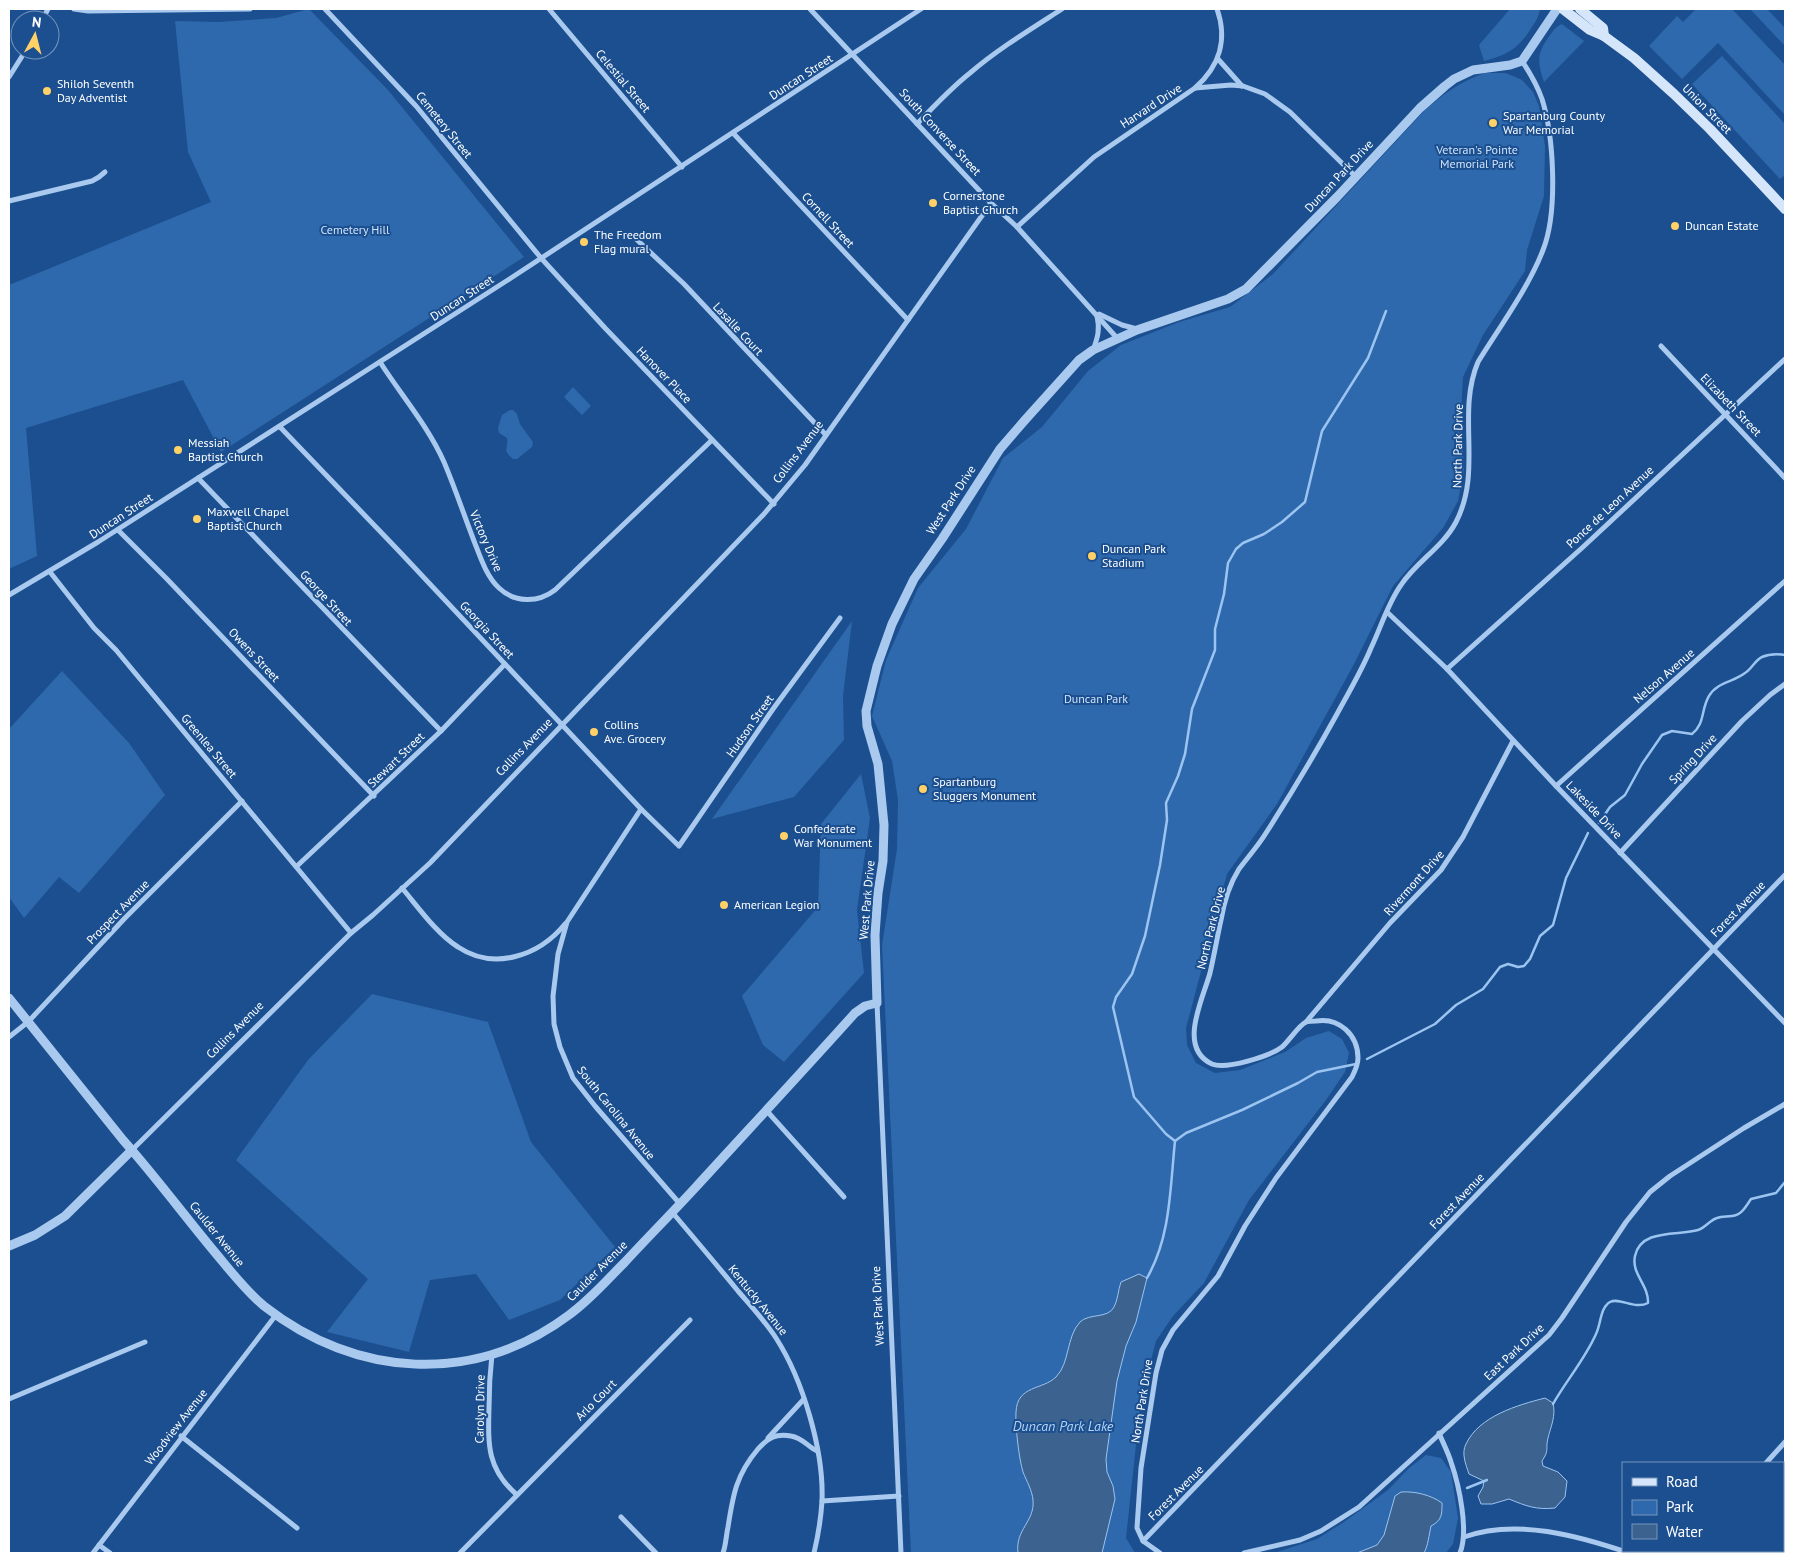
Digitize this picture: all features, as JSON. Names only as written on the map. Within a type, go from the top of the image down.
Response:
[{"type":"main road","name":"Union Street","points":[[1563,9],[1590,30],[1604,36],[1634,58],[1674,94],[1710,129],[1785,209]]},
{"type":"main road","name":"Union Street","points":[[1580,9],[1603,28],[1604,36]]},
{"type":"street","points":[[74,9],[109,11],[250,9]]},
{"type":"street","name":"Cemetery Street","points":[[325,9],[416,106],[541,258]]},
{"type":"street","name":"Celestial Street","points":[[549,9],[682,167]]},
{"type":"street","name":"South Converse Street","points":[[810,9],[992,203],[1017,227],[1117,338]]},
{"type":"street","name":"Duncan Street","points":[[9,596],[118,530],[380,362],[682,167],[921,9]]},
{"type":"street","points":[[917,124],[953,87],[972,71],[999,50],[1062,9]]},
{"type":"street","points":[[1195,88],[1207,76],[1218,59],[1222,38],[1220,16],[1217,9]]},
{"type":"street","points":[[1522,61],[1558,9]]},
{"type":"street","points":[[1218,59],[1242,86]]},
{"type":"street","points":[[9,77],[20,60]]},
{"type":"street","name":"Duncan Park Drive","points":[[1117,338],[1228,299],[1246,289],[1356,177],[1420,108],[1454,79],[1473,70],[1510,65],[1522,61]]},
{"type":"street","name":"North Park Drive","points":[[1143,1541],[1137,1528],[1139,1486],[1156,1373],[1162,1350],[1173,1330],[1218,1276],[1262,1199],[1356,1069],[1358,1051],[1356,1043],[1345,1028],[1329,1021],[1305,1022],[1274,1052],[1255,1059],[1225,1066],[1215,1065],[1207,1061],[1200,1053],[1195,1043],[1195,1022],[1209,976],[1229,890],[1240,869],[1264,836],[1319,746],[1370,652],[1392,599],[1406,576],[1446,538],[1462,510],[1470,478],[1468,401],[1472,374],[1525,287],[1543,251],[1548,234],[1552,168],[1549,136],[1542,100],[1534,79],[1522,61]]},
{"type":"street","name":"Harvard Drive","points":[[1017,227],[1094,156],[1195,88],[1242,86],[1254,89],[1275,100],[1290,112],[1356,177]]},
{"type":"street","name":"Cornell Street","points":[[733,132],[908,320]]},
{"type":"street","points":[[9,200],[92,181],[105,172]]},
{"type":"street","name":"Collins Avenue","points":[[9,1246],[35,1235],[65,1216],[351,933],[430,863],[774,504],[805,465],[992,203]]},
{"type":"street","name":"Lasalle Court","points":[[634,237],[684,284],[826,435]]},
{"type":"street","name":"Hanover Place","points":[[541,258],[774,504]]},
{"type":"street","points":[[1093,350],[1099,328],[1096,313]]},
{"type":"street","name":"South Converse Street","points":[[1096,313],[1122,326],[1137,330]]},
{"type":"street","name":"West Park Drive","points":[[901,1553],[875,928],[883,861],[884,825],[878,764],[866,718],[867,703],[892,624],[914,579],[994,457],[1024,420],[1068,372],[1093,350],[1117,338]]},
{"type":"street","name":"Elizabeth Street","points":[[1661,346],[1785,478]]},
{"type":"street","name":"Ponce de Leon Avenue","points":[[1447,669],[1785,359]]},
{"type":"street","name":"Victory Drive","points":[[380,362],[444,462],[480,556],[491,579],[503,591],[519,599],[538,599],[555,590],[712,440]]},
{"type":"street","name":"Georgia Street","points":[[280,426],[641,809],[679,846]]},
{"type":"street","name":"George Street","points":[[198,478],[441,731]]},
{"type":"street","name":"Owens Street","points":[[118,530],[374,796]]},
{"type":"street","name":"Greenlea Street","points":[[50,572],[94,628],[116,650],[351,933]]},
{"type":"street","name":"Nelson Avenue","points":[[1556,786],[1785,581]]},
{"type":"street","name":"Lakeside Drive","points":[[1387,612],[1447,669],[1513,741],[1785,1023]]},
{"type":"street","name":"Hudson Street","points":[[679,846],[773,709],[840,618]]},
{"type":"street","name":"Stewart Street","points":[[297,866],[374,796],[441,731],[505,664]]},
{"type":"street","name":"Spring Drive","points":[[1620,852],[1742,721],[1785,684]]},
{"type":"street","name":"Rivermont Drive","points":[[1305,1022],[1390,924],[1441,870],[1463,837],[1513,741]]},
{"type":"street","name":"Prospect Avenue","points":[[9,1037],[28,1022],[125,918],[242,801]]},
{"type":"street","name":"South Carolina Avenue","points":[[641,809],[567,922],[560,946],[556,971],[553,1015],[557,1037],[568,1069],[595,1106],[680,1204]]},
{"type":"street","name":"Forest Avenue","points":[[1143,1541],[1785,875]]},
{"type":"street","points":[[402,888],[446,938],[466,952],[481,957],[505,958],[529,952],[544,945],[567,922]]},
{"type":"street","name":"Caulder Avenue","points":[[9,998],[236,1277],[262,1304],[276,1315],[308,1334],[335,1347],[364,1357],[405,1364],[440,1364],[492,1354],[537,1335],[570,1314],[599,1288],[680,1204],[855,1013],[865,1006],[877,1003]]},
{"type":"street","name":"East Park Drive","points":[[1244,1553],[1300,1540],[1341,1520],[1377,1492],[1549,1335],[1626,1222],[1650,1192],[1703,1154],[1785,1104]]},
{"type":"street","points":[[766,1110],[844,1197]]},
{"type":"street","name":"Kentucky Avenue","points":[[672,1212],[776,1337],[796,1374],[817,1451],[821,1480],[820,1526],[814,1553]]},
{"type":"street","name":"Woodview Avenue","points":[[92,1553],[276,1315]]},
{"type":"street","name":"Arlo Court","points":[[517,1495],[690,1320]]},
{"type":"street","points":[[9,1399],[145,1342]]},
{"type":"street","name":"Carolyn Drive","points":[[492,1354],[489,1448],[495,1469],[501,1479],[517,1495]]},
{"type":"street","points":[[723,1553],[736,1484],[748,1463],[768,1438],[804,1399]]},
{"type":"street","points":[[1439,1434],[1451,1462],[1459,1493],[1464,1537],[1460,1553]]},
{"type":"street","points":[[768,1438],[785,1435],[793,1436],[817,1451]]},
{"type":"street","points":[[181,1436],[297,1528]]},
{"type":"street","points":[[1767,1462],[1785,1442]]},
{"type":"street","points":[[460,1553],[517,1495]]},
{"type":"street","points":[[822,1501],[899,1496]]},
{"type":"street","points":[[620,1517],[656,1553]]},
{"type":"street","points":[[1464,1537],[1486,1531],[1539,1531],[1578,1538],[1622,1551]]},
{"type":"street","points":[[1143,1541],[1160,1553]]},
{"type":"street","points":[[99,1545],[110,1553]]},
{"type":"green space","name":"Cemetery Hill","points":[[309,9],[388,90],[524,257],[221,452],[183,380],[26,428],[37,556],[9,569],[9,285],[211,202],[188,152],[175,21],[219,22],[276,18]]},
{"type":"green space","points":[[1510,9],[1540,9],[1535,23],[1512,50],[1484,61],[1479,45]]},
{"type":"green space","points":[[1696,9],[1732,9],[1785,65],[1785,115],[1718,43],[1682,79],[1649,46],[1677,16],[1683,22]]},
{"type":"green space","points":[[1750,9],[1767,9],[1785,28],[1785,46]]},
{"type":"green space","points":[[1562,24],[1584,41],[1544,82],[1539,64],[1541,49],[1551,33]]},
{"type":"green space","points":[[1722,56],[1785,124],[1785,175],[1780,179],[1692,84]]},
{"type":"green space","name":"Duncan Park","points":[[1485,73],[1505,73],[1513,76],[1522,80],[1533,92],[1539,106],[1545,146],[1544,196],[1527,250],[1525,271],[1483,335],[1463,377],[1461,410],[1464,471],[1458,501],[1443,528],[1393,586],[1353,666],[1277,804],[1227,874],[1186,1028],[1187,1045],[1196,1063],[1215,1073],[1240,1070],[1285,1052],[1306,1038],[1329,1031],[1342,1039],[1349,1053],[1345,1072],[1326,1100],[1249,1200],[1204,1283],[1173,1316],[1156,1341],[1141,1398],[1126,1538],[1135,1553],[911,1553],[882,945],[897,849],[898,800],[892,761],[872,716],[886,660],[918,588],[966,529],[1003,458],[1042,427],[1088,371],[1121,345],[1179,322],[1230,307],[1273,274],[1424,111],[1439,98],[1467,80]]},
{"type":"green space","points":[[573,387],[591,406],[582,415],[564,397]]},
{"type":"green space","points":[[510,410],[517,414],[520,424],[533,442],[532,447],[517,459],[513,459],[507,453],[507,438],[499,433],[498,428],[502,415]]},
{"type":"green space","points":[[852,621],[843,696],[844,740],[794,797],[712,819]]},
{"type":"green space","points":[[62,671],[129,743],[165,795],[79,893],[59,877],[24,918],[9,897],[9,729]]},
{"type":"green space","points":[[861,774],[870,818],[857,910],[864,973],[784,1062],[763,1045],[742,996],[818,907],[821,824]]},
{"type":"green space","points":[[372,994],[488,1022],[531,1142],[615,1247],[560,1300],[509,1320],[476,1274],[430,1280],[409,1352],[327,1332],[368,1279],[236,1160],[308,1060]]},
{"type":"green space","points":[[1426,1455],[1441,1458],[1451,1472],[1458,1518],[1453,1544],[1446,1553],[1274,1553],[1317,1539],[1344,1522],[1388,1490],[1409,1468]]},
{"type":"water","name":"Duncan Park Lake","points":[[1139,1274],[1147,1278],[1136,1322],[1126,1346],[1117,1381],[1106,1459],[1107,1472],[1113,1486],[1115,1499],[1102,1553],[1018,1553],[1019,1538],[1031,1514],[1033,1500],[1020,1459],[1016,1425],[1017,1403],[1026,1392],[1056,1377],[1064,1365],[1072,1335],[1080,1322],[1111,1311],[1114,1307],[1121,1282]]},
{"type":"water","points":[[1545,1398],[1553,1403],[1554,1412],[1547,1442],[1547,1452],[1542,1461],[1543,1466],[1558,1472],[1567,1481],[1565,1497],[1555,1508],[1531,1507],[1509,1499],[1492,1504],[1481,1504],[1478,1496],[1484,1481],[1469,1474],[1465,1463],[1465,1448],[1472,1434],[1480,1426],[1500,1413]]},
{"type":"water","points":[[1401,1492],[1423,1494],[1442,1503],[1441,1517],[1431,1526],[1424,1553],[1357,1553],[1377,1545],[1384,1535],[1395,1496]]},
{"type":"waterway","points":[[1175,1141],[1166,1134],[1134,1097],[1113,1007],[1116,997],[1132,974],[1145,936],[1160,865],[1167,820],[1166,803],[1185,754],[1192,709],[1215,650],[1215,629],[1224,594],[1228,563],[1236,549],[1243,543],[1264,534],[1282,522],[1305,502],[1322,431],[1368,358],[1386,311]]},
{"type":"waterway","points":[[1599,823],[1610,807],[1625,795],[1642,764],[1662,735],[1672,731],[1692,734],[1699,726],[1712,691],[1741,676],[1762,657],[1774,654],[1785,655]]},
{"type":"waterway","points":[[1367,1059],[1435,1024],[1456,1005],[1483,989],[1500,967],[1508,964],[1518,967],[1524,966],[1530,959],[1540,936],[1553,925],[1566,878],[1588,833]]},
{"type":"waterway","points":[[1147,1278],[1155,1262],[1165,1229],[1175,1141],[1186,1133],[1242,1110],[1317,1072],[1356,1064]]},
{"type":"waterway","points":[[1553,1404],[1592,1343],[1604,1308],[1614,1301],[1638,1305],[1648,1303],[1646,1291],[1634,1262],[1639,1247],[1645,1241],[1662,1235],[1698,1230],[1712,1220],[1738,1214],[1751,1199],[1776,1193],[1785,1182]]},
{"type":"waterway","points":[[1467,1488],[1487,1480]]},
{"type":"place","name":"Shiloh Seventh Day Adventist","points":[[47,91]]},
{"type":"place","name":"Spartanburg County War Memorial","points":[[1493,123]]},
{"type":"place","name":"Cornerstone Baptist Church","points":[[933,203]]},
{"type":"place","name":"Duncan Estate","points":[[1675,226]]},
{"type":"place","name":"The Freedom Flag mural","points":[[584,242]]},
{"type":"place","name":"Messiah Baptist Church","points":[[178,450]]},
{"type":"place","name":"Maxwell Chapel Baptist Church","points":[[197,519]]},
{"type":"place","name":"Duncan Park Stadium","points":[[1092,556]]},
{"type":"place","name":"Collins Ave. Grocery","points":[[594,732]]},
{"type":"place","name":"Spartanburg Sluggers Monument","points":[[923,789]]},
{"type":"place","name":"Confederate War Monument","points":[[784,836]]},
{"type":"place","name":"American Legion","points":[[724,905]]},
{"type":"park label","name":"Veteran's Pointe Memorial Park","points":[[1477,157]]}]
